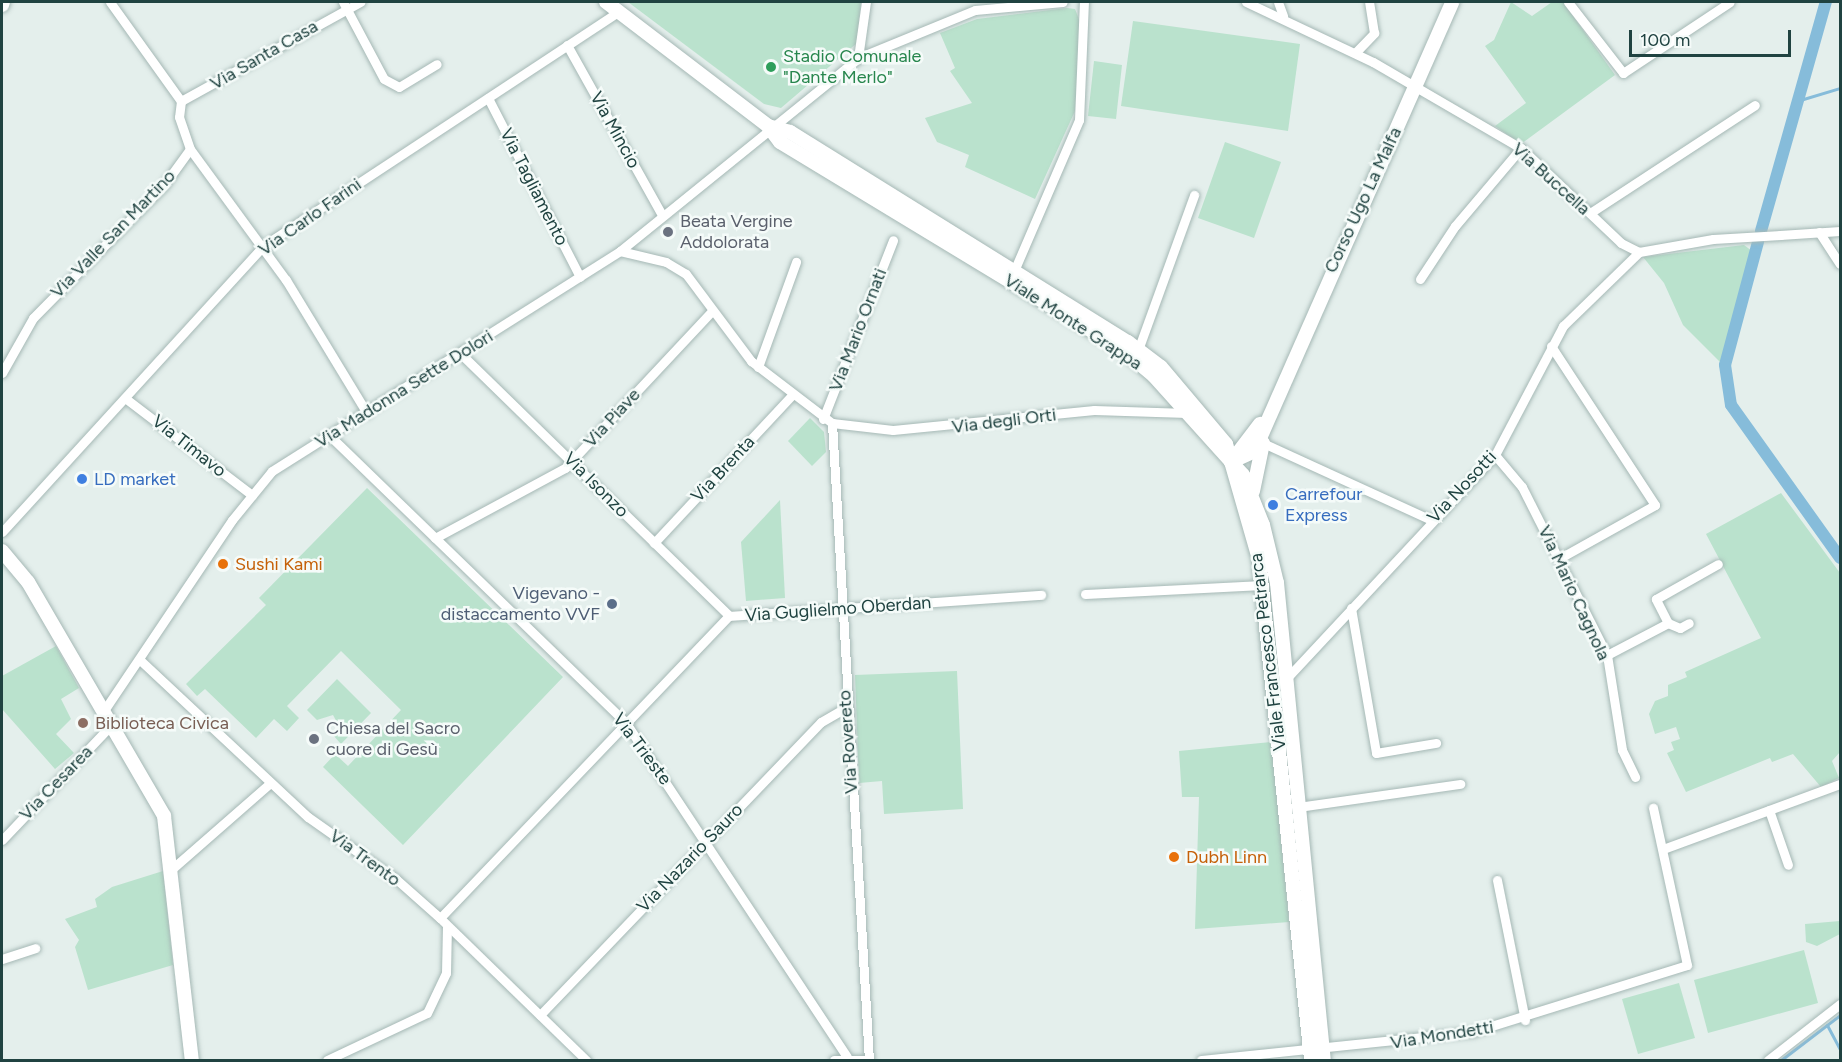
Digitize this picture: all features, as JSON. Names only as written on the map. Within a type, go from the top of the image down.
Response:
[{"type":"street","points":[[110,2],[181,102],[179,117],[190,149],[263,246],[367,413]]},
{"type":"street","name":"Via Santa Casa","points":[[181,102],[345,5],[360,2]]},
{"type":"street","name":"Viale Monte Grappa","points":[[606,2],[768,126],[780,142],[1122,350],[1186,413],[1231,462]]},
{"type":"street","points":[[858,58],[866,2]]},
{"type":"street","points":[[768,126],[858,58],[975,10],[1063,2]]},
{"type":"street","name":"Viale Monte Grappa","points":[[1014,271],[1079,120],[1084,2]]},
{"type":"street","name":"Via Buccella","points":[[1246,2],[1283,16],[1355,53],[1521,148],[1621,243],[1639,252]]},
{"type":"street","points":[[1278,2],[1283,16]]},
{"type":"street","points":[[1355,53],[1374,33],[1369,2]]},
{"type":"street","name":"Corso Ugo La Malfa","points":[[1231,462],[1261,423],[1274,400],[1452,2]]},
{"type":"street","points":[[1568,2],[1623,73],[1730,2]]},
{"type":"street","points":[[345,5],[384,79],[399,87],[437,64]]},
{"type":"street","name":"Via Carlo Farini","points":[[2,531],[263,246],[619,11]]},
{"type":"street","name":"Via Mincio","points":[[567,45],[662,215]]},
{"type":"street","name":"Via Tagliamento","points":[[488,98],[580,277]]},
{"type":"street","points":[[1590,213],[1755,105]]},
{"type":"street","name":"Viale Monte Grappa","points":[[768,126],[790,132],[1138,350],[1161,367],[1218,434],[1231,462]]},
{"type":"street","name":"Via Madonna Sette Dolori","points":[[103,712],[252,495],[272,471],[462,355],[620,251],[768,126]]},
{"type":"street","points":[[1420,279],[1455,226],[1521,148]]},
{"type":"street","name":"Via Valle San Martino","points":[[2,373],[33,318],[164,185],[190,149]]},
{"type":"street","points":[[1138,350],[1194,195]]},
{"type":"street","points":[[1639,252],[1713,239],[1840,231]]},
{"type":"street","points":[[1819,232],[1840,264]]},
{"type":"street","name":"Via Mario Ornati","points":[[827,422],[893,240]]},
{"type":"street","points":[[620,251],[666,262],[686,274],[711,312],[758,367],[827,422]]},
{"type":"street","name":"Via Nosotti","points":[[1286,679],[1431,520],[1495,455],[1563,326],[1639,252]]},
{"type":"street","points":[[758,367],[796,262]]},
{"type":"street","name":"Via Piave","points":[[435,538],[572,460],[711,312]]},
{"type":"street","points":[[1551,346],[1655,505],[1560,558]]},
{"type":"street","name":"Via Isonzo","points":[[462,355],[572,460],[729,616]]},
{"type":"street","name":"Via Brenta","points":[[654,543],[792,395]]},
{"type":"street","name":"Via Timavo","points":[[125,398],[252,495]]},
{"type":"street","name":"Corso Ugo La Malfa","points":[[1254,496],[1252,478],[1274,400]]},
{"type":"street","name":"Via degli Orti","points":[[827,422],[893,430],[1094,410],[1186,413]]},
{"type":"street","name":"Via Rovereto","points":[[827,422],[841,609],[845,708],[868,1060]]},
{"type":"street","points":[[1218,434],[1234,436],[1261,423]]},
{"type":"street","name":"Via Trieste","points":[[330,436],[626,723],[706,840],[847,1057]]},
{"type":"street","points":[[1263,443],[1431,520]]},
{"type":"street","name":"Via Mario Cagnola","points":[[1495,455],[1521,488],[1560,558],[1606,655],[1622,750],[1635,777]]},
{"type":"street","name":"Viale Francesco Petrarca","points":[[1231,462],[1254,496],[1276,583],[1298,807],[1317,1056]]},
{"type":"street","name":"Viale Francesco Petrarca","points":[[1231,462],[1263,585],[1317,1056]]},
{"type":"street","points":[[2,551],[28,582],[164,816],[173,868],[192,1060]]},
{"type":"street","points":[[1689,623],[1680,628],[1668,623],[1656,599],[1718,564]]},
{"type":"street","points":[[1085,594],[1263,585]]},
{"type":"street","name":"Via Guglielmo Oberdan","points":[[440,918],[729,616],[1041,596]]},
{"type":"street","points":[[1351,608],[1376,753],[1436,743]]},
{"type":"street","points":[[1606,655],[1668,623]]},
{"type":"street","name":"Via Trento","points":[[140,660],[270,783],[440,918],[586,1060]]},
{"type":"street","name":"Via Nazario Sauro","points":[[540,1015],[821,722],[845,708]]},
{"type":"street","name":"Via Cesarea","points":[[2,840],[111,725]]},
{"type":"street","points":[[173,868],[270,783]]},
{"type":"street","points":[[1298,807],[1460,784]]},
{"type":"street","points":[[1653,808],[1663,849],[1840,784]]},
{"type":"street","points":[[1769,810],[1788,865]]},
{"type":"street","name":"Via Mondetti","points":[[1201,1060],[1317,1056],[1472,1032],[1525,1020],[1578,997],[1687,965],[1663,849]]},
{"type":"street","points":[[1497,880],[1525,1020]]},
{"type":"street","points":[[327,1060],[427,1012],[445,981],[447,926]]},
{"type":"street","points":[[2,959],[35,948]]},
{"type":"street","points":[[1768,1060],[1840,1004]]},
{"type":"street","points":[[834,1060],[847,1057],[868,1060]]},
{"type":"green space","name":"Stadio Comunale \"Dante Merlo\"","points":[[628,2],[861,2],[857,43],[781,108],[764,104]]},
{"type":"green space","points":[[1511,2],[1532,16],[1552,2],[1563,2],[1615,75],[1521,144],[1495,126],[1526,103],[1485,46],[1494,40]]},
{"type":"green space","points":[[1067,8],[1075,9],[1080,22],[1075,111],[1035,199],[965,167],[969,155],[937,142],[925,118],[972,103],[950,71],[955,68],[940,33],[977,19]]},
{"type":"green space","points":[[1133,21],[1300,44],[1288,131],[1121,106]]},
{"type":"green space","points":[[1094,61],[1122,65],[1116,119],[1088,116]]},
{"type":"green space","points":[[1225,142],[1281,162],[1254,238],[1198,218]]},
{"type":"green space","points":[[1744,245],[1752,251],[1722,364],[1683,325],[1664,283],[1643,257]]},
{"type":"green space","points":[[810,418],[824,432],[826,452],[812,466],[788,441]]},
{"type":"green space","points":[[367,488],[563,677],[403,845],[323,767],[335,754],[348,766],[401,710],[341,651],[287,706],[299,718],[287,731],[274,719],[256,738],[205,689],[197,696],[186,684],[266,605],[259,598]]},
{"type":"green space","points":[[1781,493],[1840,573],[1840,752],[1832,761],[1839,778],[1821,787],[1793,754],[1772,762],[1770,758],[1686,792],[1667,753],[1674,750],[1671,742],[1680,739],[1676,727],[1655,734],[1649,714],[1655,701],[1668,696],[1668,685],[1687,677],[1685,672],[1761,638],[1706,534]]},
{"type":"green space","points":[[780,500],[785,598],[746,601],[741,542]]},
{"type":"green space","points":[[56,646],[79,688],[61,699],[71,719],[56,734],[74,753],[55,769],[2,709],[2,676]]},
{"type":"green space","points":[[957,671],[963,809],[884,814],[882,781],[859,783],[855,675]]},
{"type":"green space","points":[[337,679],[371,713],[341,744],[333,735],[339,726],[333,715],[317,720],[307,710]]},
{"type":"green space","points":[[1271,742],[1289,922],[1195,929],[1199,797],[1182,797],[1179,751]]},
{"type":"green space","points":[[163,871],[173,965],[88,990],[75,947],[79,940],[65,919],[97,907],[95,899],[112,887]]},
{"type":"green space","points":[[1840,921],[1840,934],[1817,946],[1806,942],[1805,924]]},
{"type":"green space","points":[[1804,950],[1818,1003],[1708,1033],[1694,980]]},
{"type":"green space","points":[[1679,983],[1695,1038],[1638,1054],[1622,999]]},
{"type":"waterway","points":[[1761,231],[1826,2]]},
{"type":"waterway","points":[[1800,100],[1840,88]]},
{"type":"waterway","points":[[1758,242],[1725,365],[1731,405],[1840,558]]},
{"type":"waterway","points":[[1781,1060],[1840,1015]]},
{"type":"waterway","points":[[1827,1025],[1840,1049]]},
{"type":"place","name":"Stadio Comunale \"Dante Merlo\"","points":[[771,67]]},
{"type":"place","name":"Beata Vergine Addolorata","points":[[668,232]]},
{"type":"place","name":"LD market","points":[[82,479]]},
{"type":"place","name":"Carrefour Express","points":[[1273,505]]},
{"type":"place","name":"Sushi Kami","points":[[223,564]]},
{"type":"place","name":"Vigevano - distaccamento VVF","points":[[612,604]]},
{"type":"place","name":"Biblioteca Civica","points":[[83,723]]},
{"type":"place","name":"Chiesa del Sacro cuore di Gesù","points":[[314,739]]},
{"type":"place","name":"Dubh Linn","points":[[1174,857]]}]
